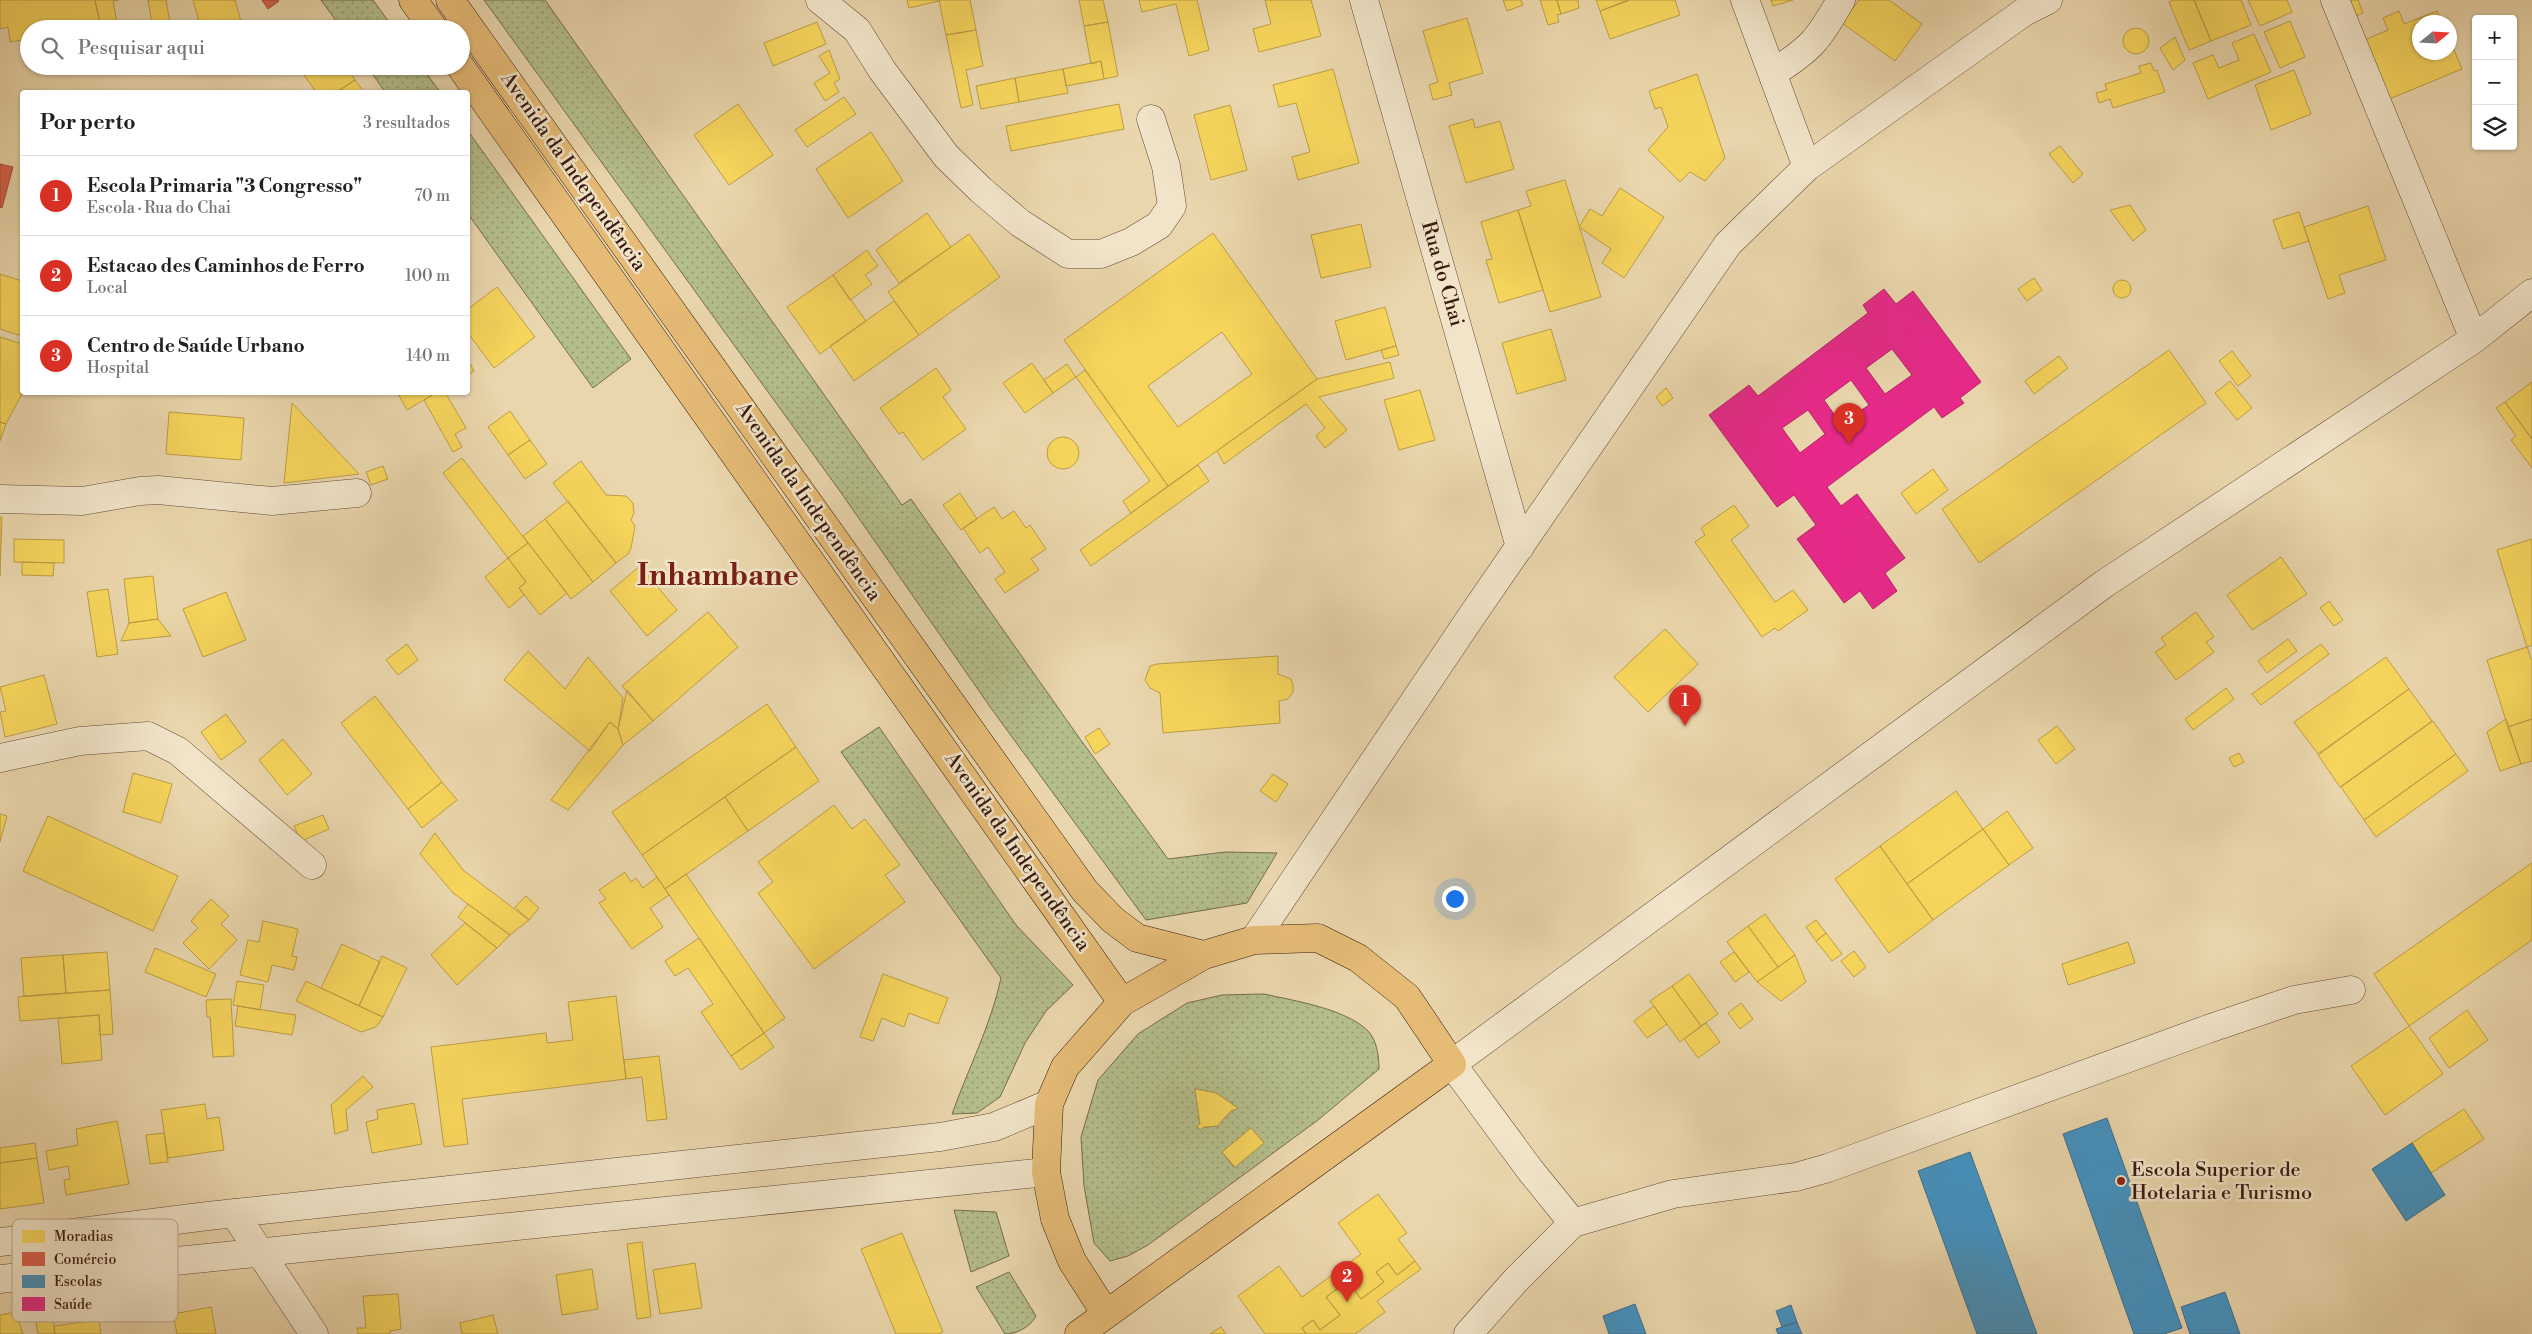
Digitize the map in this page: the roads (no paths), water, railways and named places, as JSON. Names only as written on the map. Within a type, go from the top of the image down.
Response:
[{"type":"main road","points":[[413,0],[427,20]]},
{"type":"main road","name":"Avenida da Independência","points":[[450,0],[464,20]]},
{"type":"main road","name":"Avenida da Independência","points":[[470,28],[1085,891],[1113,920],[1138,938],[1204,956]]},
{"type":"main road","name":"Avenida da Independência","points":[[466,75],[1122,1002]]},
{"type":"main road","points":[[1079,1334],[1452,1064],[1407,997],[1358,958],[1318,938],[1254,940],[1204,956],[1122,1002],[1065,1068],[1049,1104],[1046,1172],[1055,1219],[1072,1261],[1106,1314]]},
{"type":"street","points":[[820,0],[857,30],[882,70],[946,156],[981,190],[1020,223],[1068,254],[1101,254],[1131,242],[1159,225],[1172,206],[1166,166],[1151,119]]},
{"type":"street","name":"Rua do Chai","points":[[1364,0],[1520,547]]},
{"type":"street","points":[[1746,0],[1806,167]]},
{"type":"street","points":[[1773,73],[1810,47],[1821,36],[1841,0]]},
{"type":"street","points":[[1254,940],[1728,244],[1806,167],[2024,12],[2048,0]]},
{"type":"street","points":[[2335,0],[2474,339]]},
{"type":"street","points":[[1573,1223],[1530,1170],[1452,1064],[2104,584],[2474,339],[2532,293]]},
{"type":"street","points":[[0,499],[82,502],[140,491],[158,490],[272,500],[357,492]]},
{"type":"street","points":[[0,758],[80,741],[148,736],[178,751],[312,865]]},
{"type":"street","points":[[1468,1334],[1516,1280],[1573,1223],[1672,1194],[1796,1177],[1828,1168],[2208,1029],[2294,1000],[2351,990]]},
{"type":"street","points":[[178,1220],[940,1137],[994,1128],[1049,1104]]},
{"type":"street","points":[[178,1261],[1046,1172]]},
{"type":"street","points":[[234,1213],[314,1334]]},
{"type":"place","name":"Centro de Saúde Urbano","points":[[1849,444]]},
{"type":"place","name":"Escola Primaria \"3 Congresso\"","points":[[1685,726]]},
{"type":"place","name":"Escola Superior de Hotelaria e Turismo","points":[[2121,1181]]},
{"type":"place","name":"Estacao des Caminhos de Ferro","points":[[1347,1302]]},
{"type":"district","name":"Inhambane","points":[[718,576]]}]
